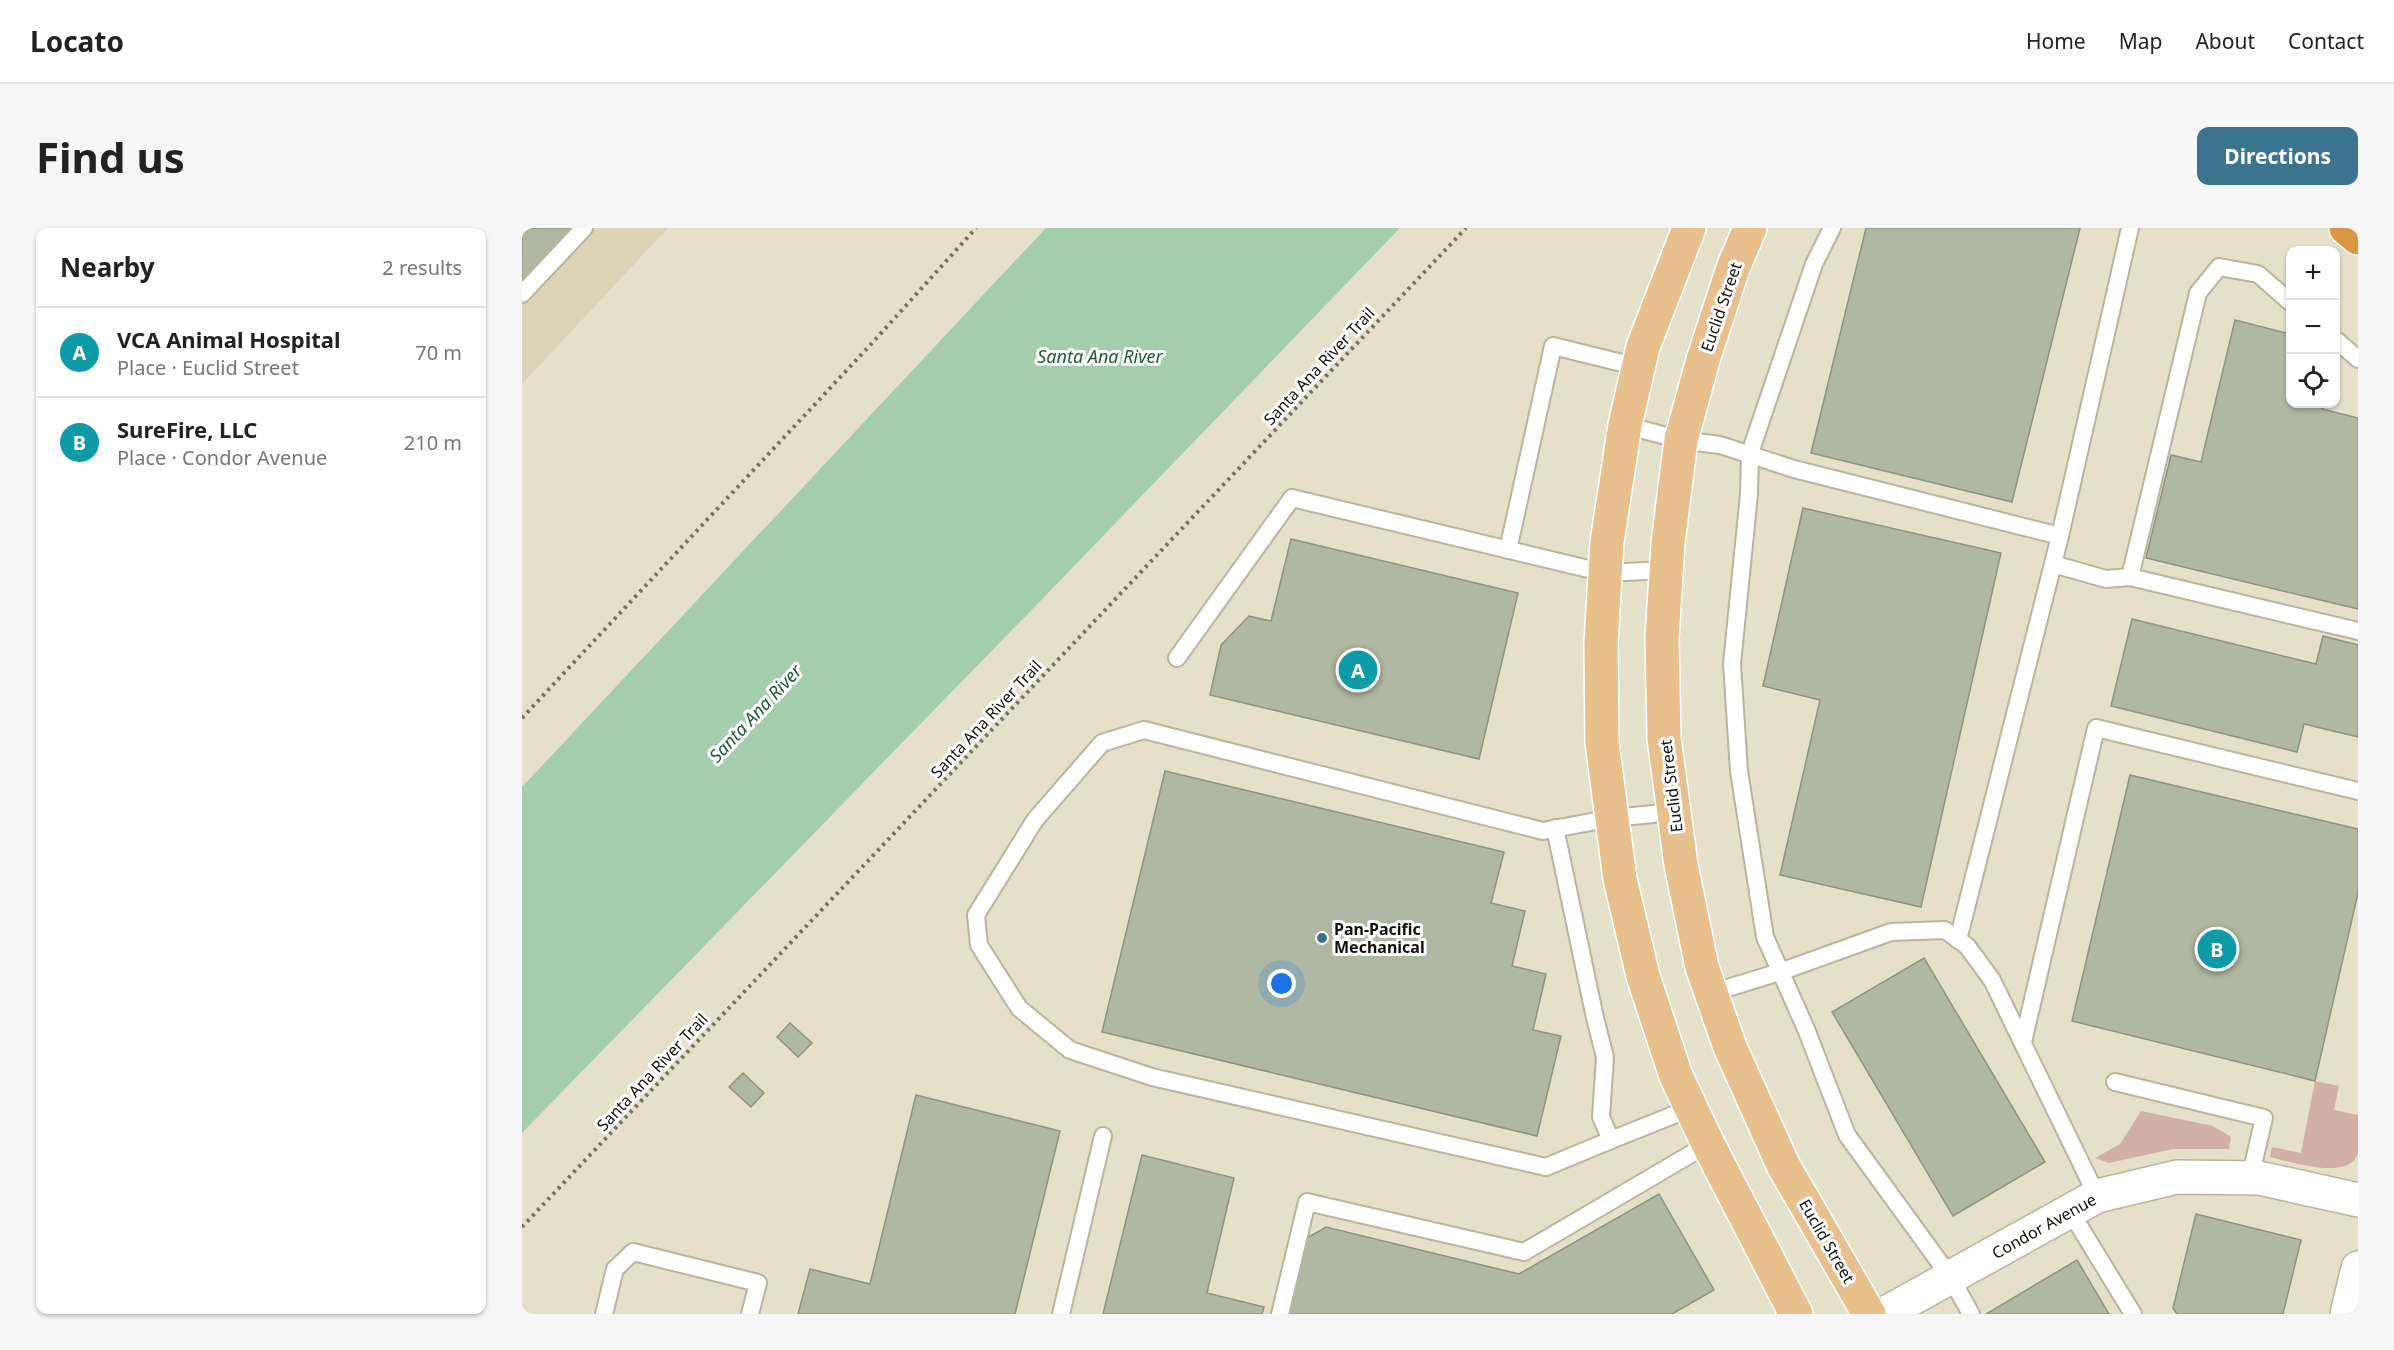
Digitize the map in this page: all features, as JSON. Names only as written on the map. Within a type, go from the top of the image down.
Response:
[{"type":"highway","points":[[2346,228],[2358,238]]},
{"type":"main road","points":[[1689,228],[1643,347],[1625,425],[1606,542],[1601,643],[1602,743],[1620,879],[1643,976],[1676,1076],[1708,1144],[1796,1314]]},
{"type":"main road","name":"Euclid Street","points":[[1750,228],[1732,268],[1681,440],[1666,570],[1662,638],[1664,738],[1681,865],[1702,967],[1730,1047],[1783,1165],[1869,1314]]},
{"type":"street","name":"Condor Avenue","points":[[1884,1314],[2083,1203],[2176,1177],[2259,1178],[2358,1200]]},
{"type":"street","points":[[2348,1314],[2358,1268]]},
{"type":"lane","points":[[522,294],[584,228]]},
{"type":"lane","points":[[1832,228],[1814,264],[1750,453],[1749,494],[1732,664],[1739,771],[1765,937],[1806,1029],[1847,1135],[1950,1278],[1971,1314]]},
{"type":"lane","points":[[1958,940],[2060,536],[2130,228]]},
{"type":"lane","points":[[2130,577],[2198,293],[2218,267],[2258,274],[2288,300]]},
{"type":"lane","points":[[2340,343],[2358,359]]},
{"type":"lane","points":[[1508,550],[1553,346],[1638,367]]},
{"type":"lane","points":[[1625,425],[1681,440],[1720,445],[1794,469],[2060,536]]},
{"type":"lane","points":[[1177,658],[1292,498],[1605,573],[1666,570]]},
{"type":"lane","points":[[2053,564],[2106,579],[2130,577],[2358,631]]},
{"type":"lane","points":[[2023,1042],[2096,728],[2358,792]]},
{"type":"lane","points":[[1674,812],[1612,818],[1543,831],[1144,729],[1102,743],[1035,820],[976,915],[979,945],[1019,1008],[1070,1050],[1152,1077],[1546,1167],[1691,1108]]},
{"type":"lane","points":[[1556,828],[1590,997],[1605,1057],[1601,1117],[1611,1140]]},
{"type":"lane","points":[[1711,993],[1780,972],[1891,932],[1945,930],[1967,946],[1992,980],[2023,1042],[2083,1203],[2133,1314]]},
{"type":"lane","points":[[2115,1082],[2264,1118],[2250,1178]]},
{"type":"lane","points":[[1060,1314],[1103,1136]]},
{"type":"lane","points":[[1280,1314],[1307,1202],[1524,1252],[1708,1144]]},
{"type":"lane","points":[[604,1314],[615,1269],[633,1252],[758,1283],[750,1314]]},
{"type":"path","points":[[522,718],[866,350],[976,228]]},
{"type":"path","name":"Santa Ana River Trail","points":[[522,1227],[1466,228]]},
{"type":"shaded area","points":[[522,228],[668,228],[522,384]]},
{"type":"shaded area","points":[[2315,1081],[2339,1086],[2334,1110],[2358,1115],[2358,1153],[2353,1162],[2344,1166],[2318,1167],[2270,1157],[2272,1147],[2301,1153]]},
{"type":"shaded area","points":[[2141,1111],[2213,1126],[2231,1137],[2229,1149],[2173,1149],[2109,1163],[2095,1158],[2120,1144]]},
{"type":"water","name":"Santa Ana River","points":[[1046,228],[1400,228],[522,1133],[522,787]]},
{"type":"building","points":[[522,228],[579,228],[522,289]]},
{"type":"building","points":[[1866,228],[2080,228],[2012,502],[1811,453]]},
{"type":"building","points":[[2235,320],[2286,333],[2286,408],[2322,408],[2358,418],[2358,609],[2146,558],[2171,455],[2201,462]]},
{"type":"building","points":[[1803,508],[2001,553],[1921,907],[1780,875],[1820,700],[1763,686]]},
{"type":"building","points":[[1291,539],[1518,593],[1479,759],[1210,695],[1221,645],[1249,616],[1271,621]]},
{"type":"building","points":[[2132,619],[2316,664],[2323,636],[2358,645],[2358,737],[2304,724],[2297,752],[2111,706]]},
{"type":"building","name":"Pan-Pacific Mechanical","points":[[1165,771],[1504,852],[1491,903],[1525,911],[1512,966],[1546,974],[1533,1030],[1561,1036],[1537,1136],[1102,1032]]},
{"type":"building","points":[[2130,775],[2358,829],[2358,893],[2315,1081],[2072,1021]]},
{"type":"building","points":[[1924,958],[2045,1162],[1953,1216],[1832,1012]]},
{"type":"building","points":[[790,1023],[812,1043],[798,1057],[777,1037]]},
{"type":"building","points":[[743,1073],[764,1093],[751,1107],[729,1087]]},
{"type":"building","points":[[916,1095],[1060,1131],[1015,1314],[798,1314],[810,1269],[870,1284]]},
{"type":"building","points":[[1142,1155],[1234,1178],[1207,1293],[1264,1307],[1262,1314],[1103,1314]]},
{"type":"building","points":[[1659,1194],[1714,1290],[1672,1314],[1288,1314],[1305,1239],[1326,1227],[1519,1274]]},
{"type":"building","points":[[2196,1214],[2301,1240],[2283,1314],[2177,1314],[2173,1308]]},
{"type":"building","points":[[2077,1260],[2109,1314],[1986,1314]]},
{"type":"place","name":"VCA Animal Hospital","points":[[1358,670]]},
{"type":"place","name":"Pan-Pacific Mechanical","points":[[1322,938]]},
{"type":"place","name":"SureFire, LLC","points":[[2217,949]]}]
